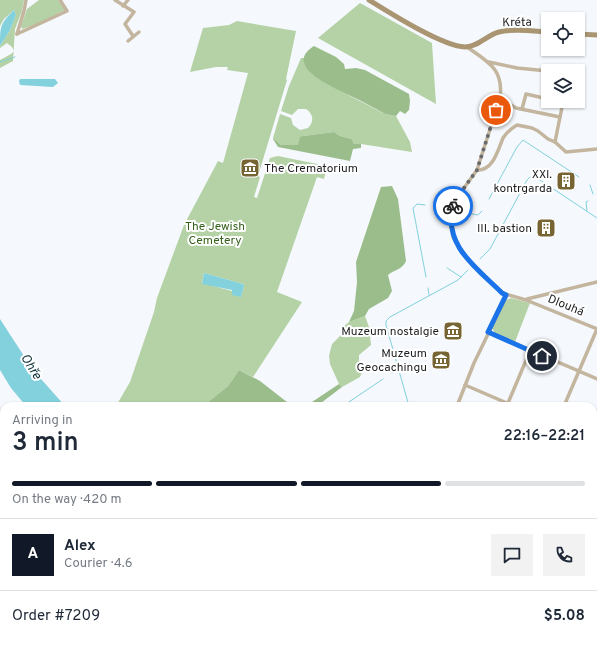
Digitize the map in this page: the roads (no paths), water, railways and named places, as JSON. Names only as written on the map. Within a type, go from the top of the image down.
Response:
[{"type":"street","points":[[26,0],[17,34],[67,11],[60,0]]},
{"type":"street","points":[[115,0],[134,12],[125,24],[133,36]]},
{"type":"street","points":[[123,6],[128,0]]},
{"type":"street","points":[[369,0],[442,40],[466,47],[489,62],[500,77],[502,86],[500,98],[477,170],[456,199],[450,221],[453,237],[463,254],[502,293],[506,295],[488,332],[459,402]]},
{"type":"street","name":"Kréta","points":[[466,47],[504,31],[541,32]]},
{"type":"street","points":[[128,41],[139,32]]},
{"type":"street","points":[[585,34],[597,35]]},
{"type":"street","points":[[489,62],[517,68],[541,70]]},
{"type":"street","points":[[522,109],[526,94],[541,97]]},
{"type":"street","points":[[500,98],[516,108],[560,117]]},
{"type":"street","points":[[555,142],[562,108]]},
{"type":"street","points":[[477,170],[482,170],[490,166],[505,136],[517,125],[532,128],[555,142],[566,152],[597,149]]},
{"type":"street","points":[[526,300],[597,282]]},
{"type":"street","name":"Dlouhá","points":[[506,295],[526,300],[597,329]]},
{"type":"street","points":[[566,402],[597,329]]},
{"type":"street","points":[[488,332],[597,379]]},
{"type":"street","points":[[509,402],[530,351]]},
{"type":"street","points":[[465,385],[503,402]]},
{"type":"water","points":[[14,10],[16,15],[10,30],[0,46],[0,34],[3,22]]},
{"type":"water","points":[[20,79],[55,79],[58,83],[53,87],[20,85]]},
{"type":"water","points":[[204,273],[243,284],[244,286],[241,297],[232,295],[232,290],[202,284]]},
{"type":"water","points":[[0,319],[33,370],[61,402],[23,402],[11,388],[0,370]]},
{"type":"waterway","points":[[0,62],[15,57]]},
{"type":"waterway","points":[[489,199],[517,147],[523,140],[579,177]]},
{"type":"waterway","points":[[480,259],[490,249],[530,177],[537,178],[597,218]]},
{"type":"waterway","points":[[590,185],[593,194]]},
{"type":"waterway","points":[[587,211],[586,202],[588,201]]},
{"type":"waterway","points":[[425,205],[417,204],[413,208],[426,277]]},
{"type":"waterway","points":[[460,212],[478,215],[482,211]]},
{"type":"waterway","points":[[447,268],[461,277]]},
{"type":"waterway","points":[[408,402],[386,321],[390,317],[458,280],[468,270]]},
{"type":"waterway","points":[[428,288],[429,295]]},
{"type":"waterway","points":[[392,373],[398,369]]},
{"type":"waterway","points":[[349,402],[383,379]]},
{"type":"place","name":"The Crematorium","points":[[250,168]]},
{"type":"place","name":"XXI. kontrgarda","points":[[566,181]]},
{"type":"place","name":"III. bastion","points":[[546,228]]},
{"type":"place","name":"Muzeum nostalgie","points":[[453,331]]},
{"type":"place","name":"Muzeum Geocachingu","points":[[441,360]]},
{"type":"park label","name":"The Jewish Cemetery","points":[[215,233]]},
{"type":"water label","name":"Ohře","points":[[32,366]]}]
